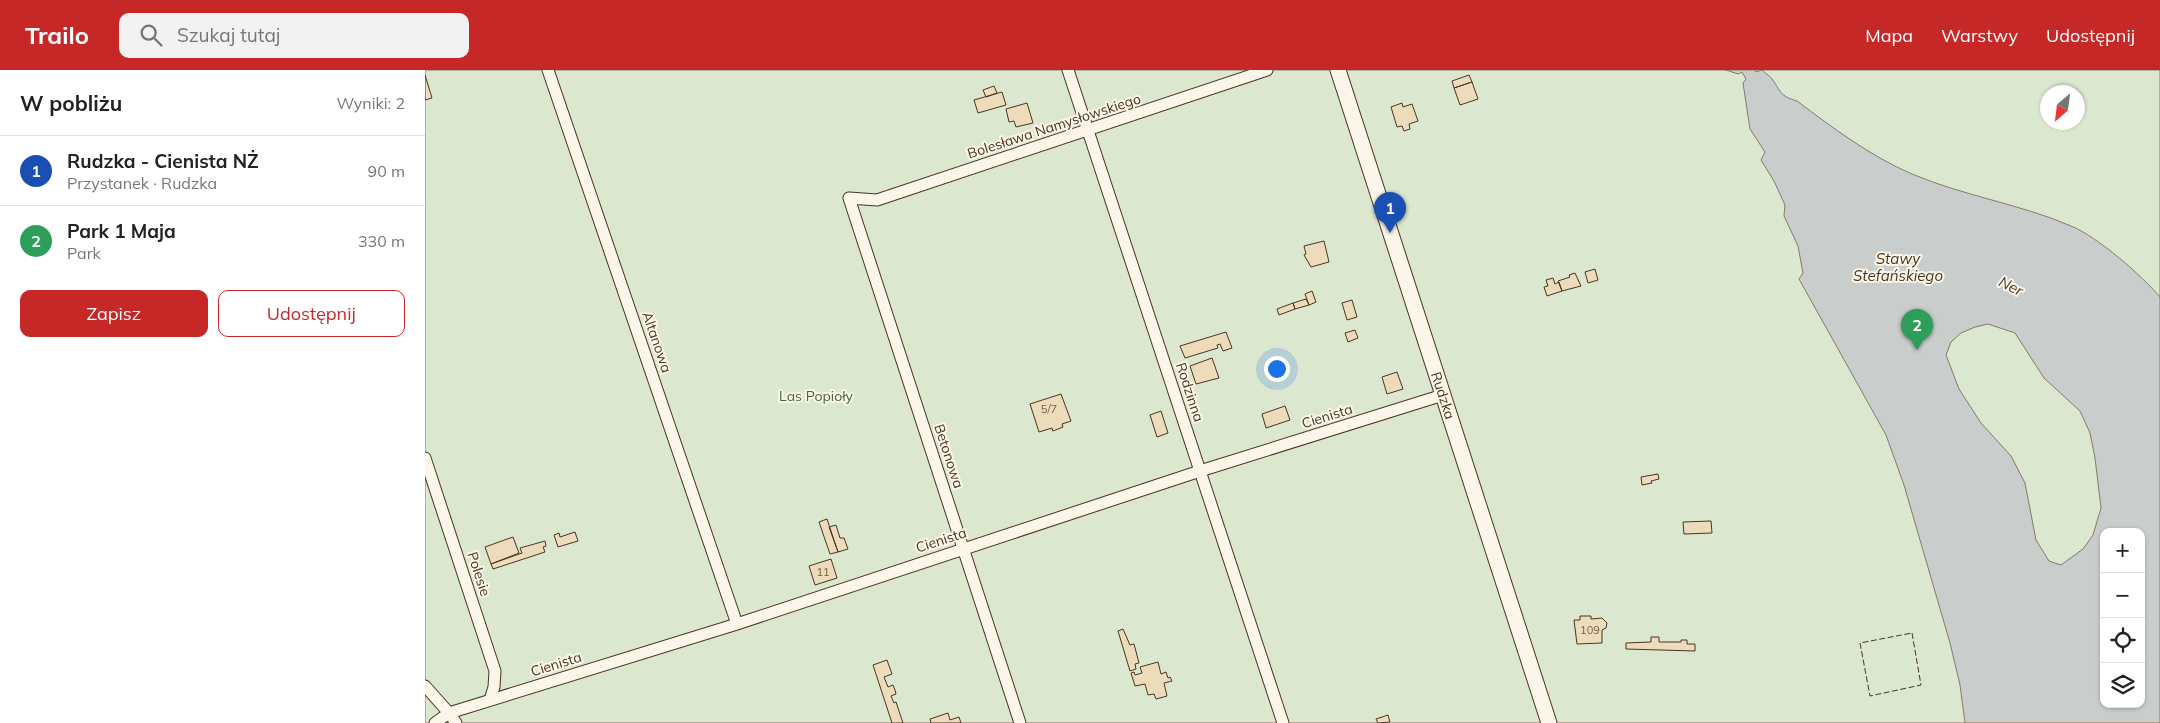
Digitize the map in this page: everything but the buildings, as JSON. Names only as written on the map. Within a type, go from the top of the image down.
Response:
[{"type":"street","name":"Altanowa","points":[[548,70],[737,624]]},
{"type":"street","name":"Rodzinna","points":[[1068,70],[1283,723]]},
{"type":"street","name":"Bolesława Namysłowskiego","points":[[849,198],[877,200],[1267,70]]},
{"type":"street","name":"Rudzka","points":[[1338,70],[1549,723]]},
{"type":"street","name":"Betonowa","points":[[849,198],[1020,723]]},
{"type":"street","name":"Cienista","points":[[435,723],[453,718],[490,700],[737,624],[1200,471],[1443,395]]},
{"type":"street","name":"Polesie","points":[[425,458],[495,671],[494,687],[490,700]]},
{"type":"street","points":[[425,686],[453,718]]},
{"type":"green space","name":"Las Popioły","points":[[425,70],[2160,70],[2160,723],[425,723]]},
{"type":"water","name":"Stawy Stefańskiego","points":[[1726,70],[1755,70],[1756,72],[1762,70],[1784,95],[1797,101],[1838,131],[1896,167],[1932,182],[2052,218],[2082,231],[2119,257],[2160,297],[2160,723],[1965,723],[1960,685],[1950,643],[1904,485],[1886,435],[1799,279],[1803,273],[1798,246],[1784,216],[1785,205],[1774,181],[1761,160],[1765,152],[1750,129],[1743,83],[1746,79],[1742,72],[1738,74]],"holes":[[[1988,324],[2015,333],[2044,378],[2080,411],[2090,433],[2095,458],[2101,508],[2093,535],[2083,549],[2061,565],[2049,561],[2036,540],[2025,483],[2011,456],[1981,423],[1959,389],[1946,355],[1951,342],[1961,333],[1975,327]]]},
{"type":"fence","points":[[1912,633],[1921,685],[1870,696],[1860,643],[1912,633]]},
{"type":"place","name":"Rudzka - Cienista NŻ","points":[[1390,233]]},
{"type":"place","name":"Park 1 Maja","points":[[1917,350]]},
{"type":"water label","name":"Ner","points":[[2011,286]]}]
